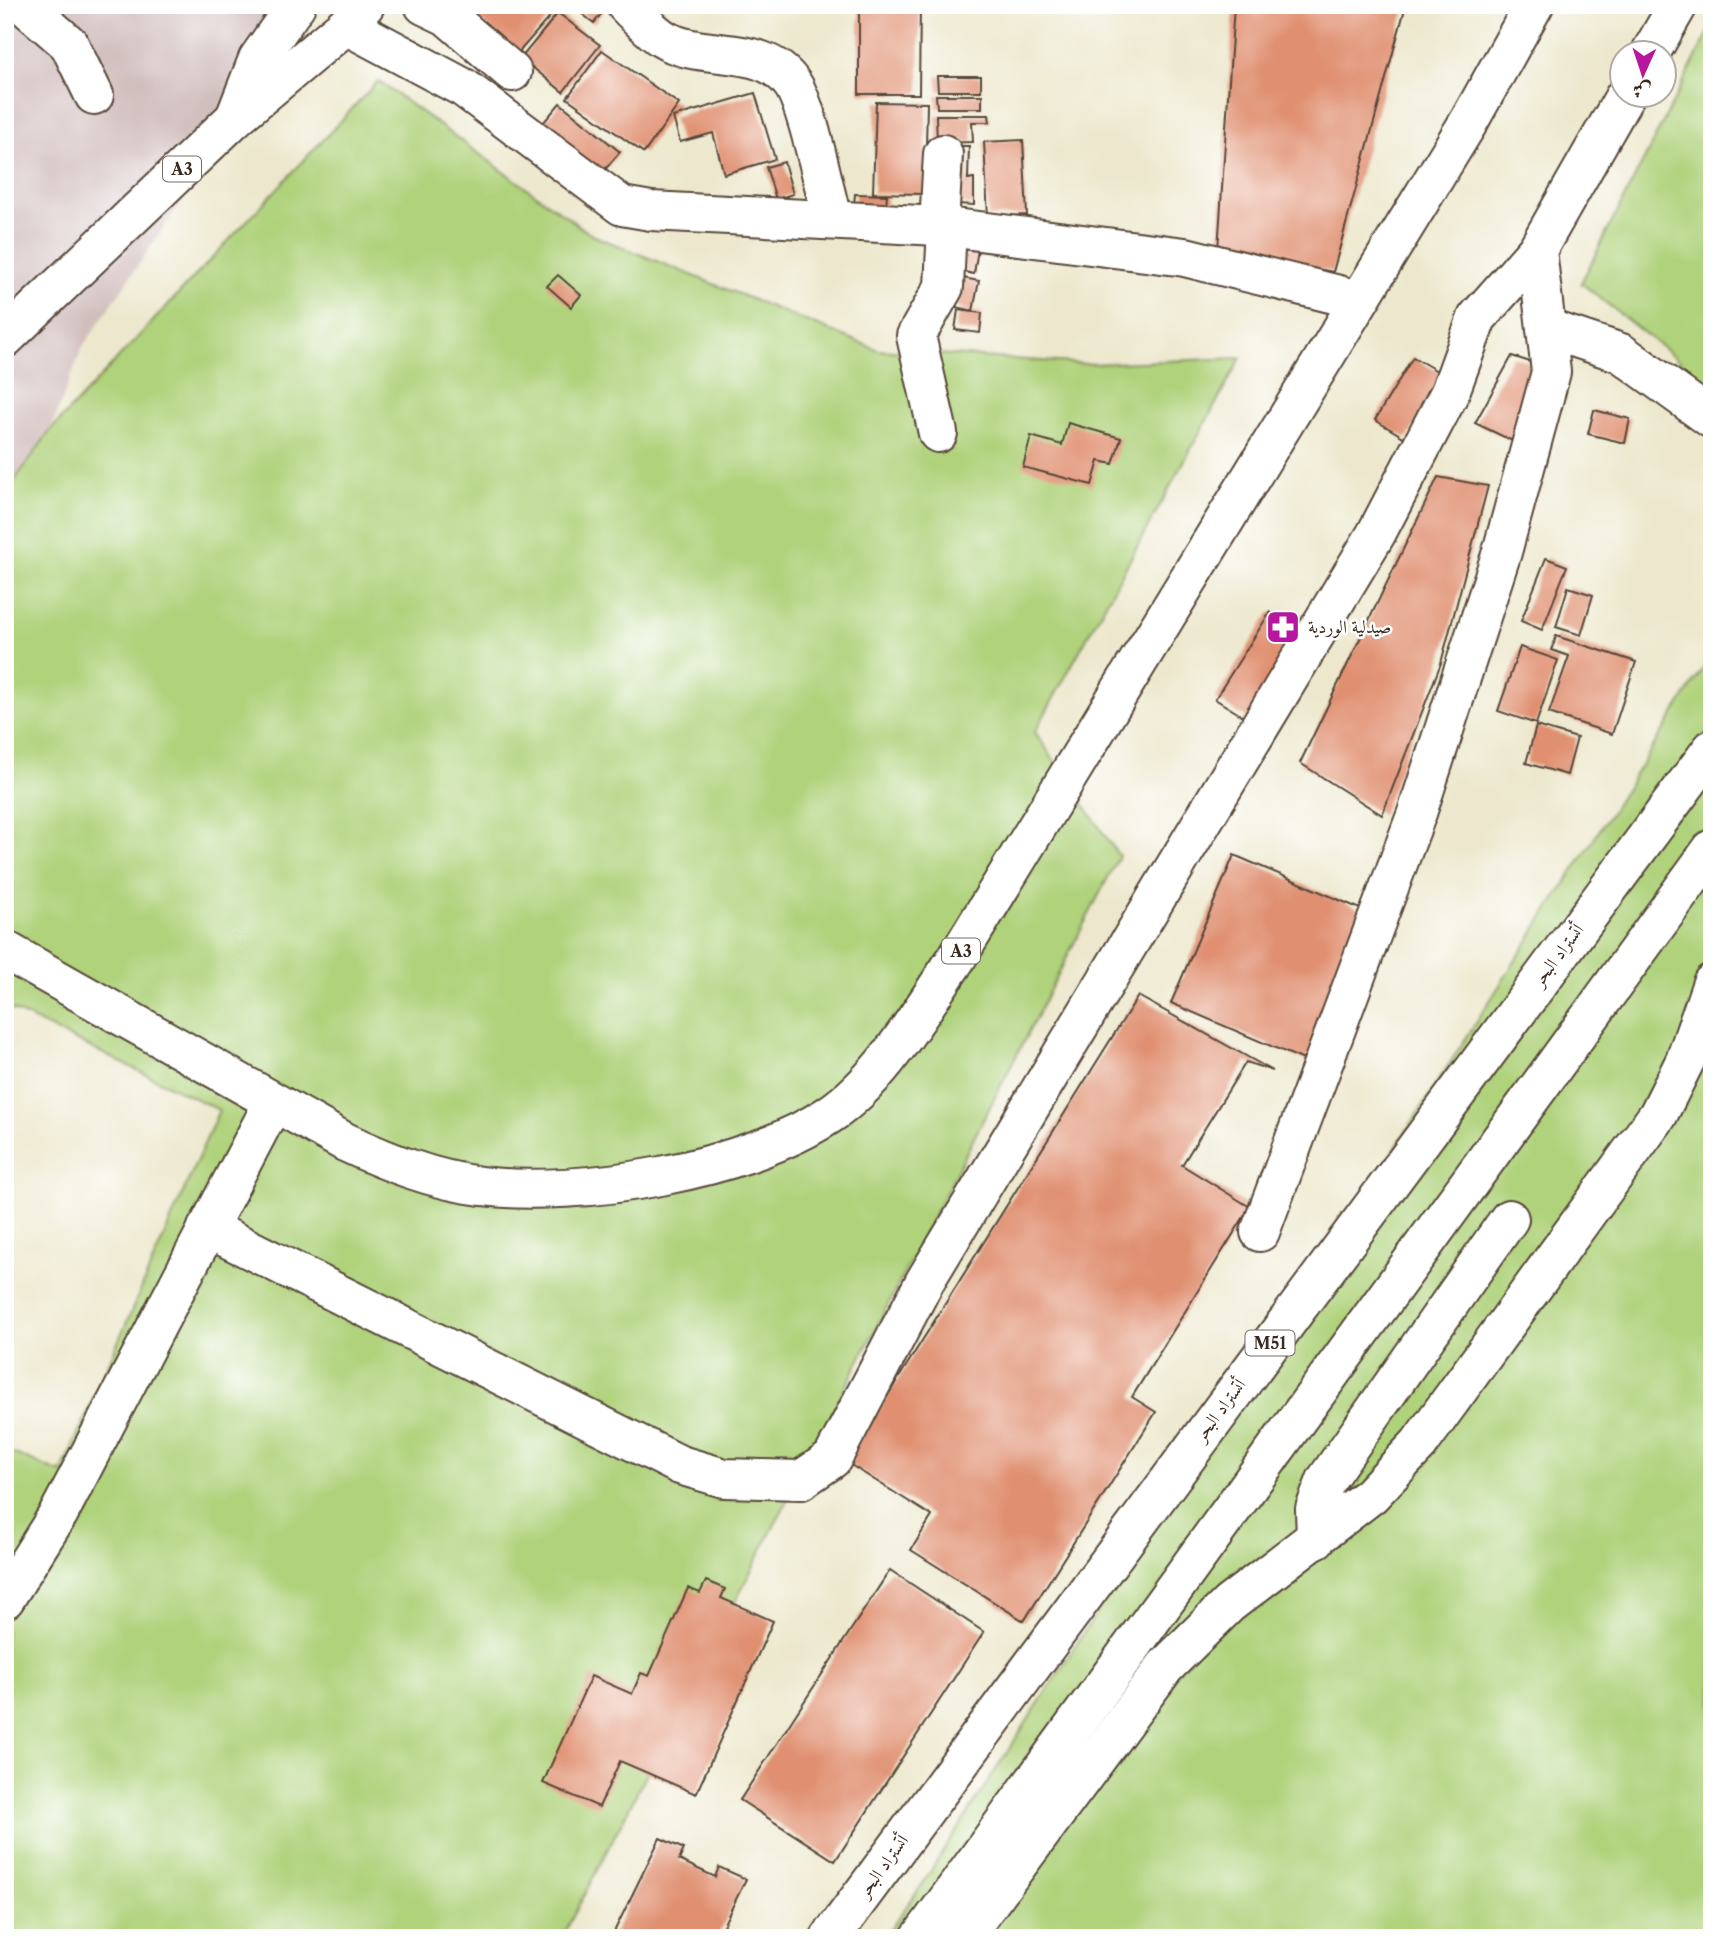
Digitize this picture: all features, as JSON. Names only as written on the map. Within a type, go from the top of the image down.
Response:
[{"type":"main road","points":[[5,10],[9,5]]},
{"type":"main road","points":[[24,5],[69,44],[94,95]]},
{"type":"main road","points":[[234,118],[258,59],[296,5]]},
{"type":"main road","points":[[424,5],[447,16],[512,72]]},
{"type":"main road","points":[[626,5],[662,38],[697,51],[733,54],[775,65],[794,86],[832,219]]},
{"type":"main road","name":"A3","points":[[5,950],[273,1103],[387,1162],[480,1186],[527,1188],[607,1182],[687,1170],[724,1161],[786,1137],[831,1114],[869,1079],[956,958],[1468,123],[1534,5]]},
{"type":"main road","points":[[1659,38],[1678,5]]},
{"type":"main road","points":[[356,15],[464,88],[622,206],[651,211],[943,227],[1185,257],[1359,300]]},
{"type":"main road","name":"A3","points":[[5,338],[234,118],[356,15]]},
{"type":"main road","points":[[207,1228],[680,1465],[724,1478],[801,1480],[832,1459],[925,1281],[1376,534],[1450,392],[1477,318],[1537,250],[1618,108]]},
{"type":"main road","points":[[938,433],[916,336],[944,287],[943,154]]},
{"type":"main road","points":[[1260,1232],[1416,813],[1502,552],[1550,372],[1537,250]]},
{"type":"main road","points":[[1546,328],[1621,353],[1712,419]]},
{"type":"main road","name":"أتستراد البحر","points":[[830,1938],[1712,749]]},
{"type":"main road","points":[[920,1938],[1712,849]]},
{"type":"main road","points":[[963,1938],[1165,1667],[1229,1604],[1371,1495],[1419,1444],[1641,1141],[1672,1089],[1712,983]]},
{"type":"main road","points":[[5,1600],[59,1513],[273,1103]]},
{"type":"main road","points":[[1316,1539],[1315,1509],[1326,1480],[1508,1219]]},
{"type":"shaded area","points":[[5,5],[315,5],[82,348],[50,431],[5,494]]},
{"type":"green space","points":[[1712,26],[1712,387],[1581,283],[1670,108],[1678,108],[1678,93]]},
{"type":"green space","points":[[378,81],[592,235],[878,350],[1087,364],[1241,358],[1035,732],[1119,856],[562,1938],[5,1938],[5,1450],[61,1473],[219,1110],[5,1006],[5,494],[50,431]]},
{"type":"green space","points":[[1712,655],[1712,1938],[884,1938],[923,1883]]},
{"type":"building","points":[[463,5],[560,5],[518,53]]},
{"type":"building","points":[[608,5],[594,23],[573,7]]},
{"type":"building","points":[[859,5],[920,5],[919,94],[859,94]]},
{"type":"building","points":[[1234,5],[1406,5],[1333,272],[1218,250]]},
{"type":"building","points":[[558,13],[600,45],[563,92],[521,58]]},
{"type":"building","points":[[602,50],[679,104],[644,153],[567,98]]},
{"type":"building","points":[[937,76],[981,76],[981,91],[938,91]]},
{"type":"building","points":[[755,93],[775,159],[724,174],[713,133],[680,142],[673,117]]},
{"type":"building","points":[[936,95],[982,95],[982,108],[937,108]]},
{"type":"building","points":[[876,102],[927,103],[925,194],[873,193]]},
{"type":"building","points":[[560,103],[620,152],[597,179],[537,130]]},
{"type":"building","points":[[936,115],[989,115],[990,122],[972,122],[973,142],[937,143]]},
{"type":"building","points":[[1023,140],[1027,215],[988,217],[984,142]]},
{"type":"building","points":[[956,146],[969,146],[968,179],[974,178],[974,205],[956,204]]},
{"type":"building","points":[[784,162],[793,194],[776,199],[766,167]]},
{"type":"building","points":[[855,194],[887,195],[886,206],[854,205]]},
{"type":"building","points":[[964,247],[978,249],[974,274],[960,271]]},
{"type":"building","points":[[558,275],[581,295],[571,307],[547,286]]},
{"type":"building","points":[[963,278],[979,281],[973,311],[956,307]]},
{"type":"building","points":[[958,310],[982,313],[980,333],[955,330]]},
{"type":"building","points":[[1512,356],[1545,367],[1519,444],[1475,423]]},
{"type":"building","points":[[1413,357],[1444,375],[1407,439],[1375,420]]},
{"type":"building","points":[[1594,410],[1630,419],[1625,443],[1588,434]]},
{"type":"building","points":[[1068,423],[1121,438],[1113,464],[1099,461],[1092,485],[1023,467],[1031,436],[1062,445]]},
{"type":"building","points":[[1438,477],[1488,486],[1441,663],[1382,815],[1300,763]]},
{"type":"building","points":[[1546,558],[1567,566],[1542,630],[1521,621]]},
{"type":"building","points":[[1568,587],[1593,595],[1581,635],[1556,627]]},
{"type":"building","points":[[1270,612],[1307,635],[1252,722],[1215,699]]},
{"type":"building","points":[[1556,636],[1636,662],[1612,734],[1549,713],[1569,656],[1552,650]]},
{"type":"building","points":[[1520,647],[1558,660],[1536,724],[1498,711]]},
{"type":"building","points":[[1536,726],[1577,738],[1567,775],[1526,763]]},
{"type":"building","points":[[1234,855],[1370,913],[1306,1061],[1171,1003]]},
{"type":"building","points":[[1138,996],[1273,1071],[1246,1062],[1182,1165],[1250,1207],[1132,1397],[1156,1412],[1024,1621],[911,1550],[932,1516],[846,1462]]},
{"type":"building","points":[[890,1570],[984,1632],[835,1861],[740,1800]]},
{"type":"building","points":[[706,1581],[725,1589],[721,1598],[773,1621],[696,1794],[620,1761],[599,1807],[543,1783],[591,1676],[632,1694],[641,1673],[649,1676],[688,1588],[700,1593]]},
{"type":"building","points":[[660,1838],[684,1849],[679,1860],[715,1877],[719,1867],[746,1879],[717,1938],[611,1938]]},
{"type":"place","name":"صيدلية الوردية","points":[[1283,627]]}]
